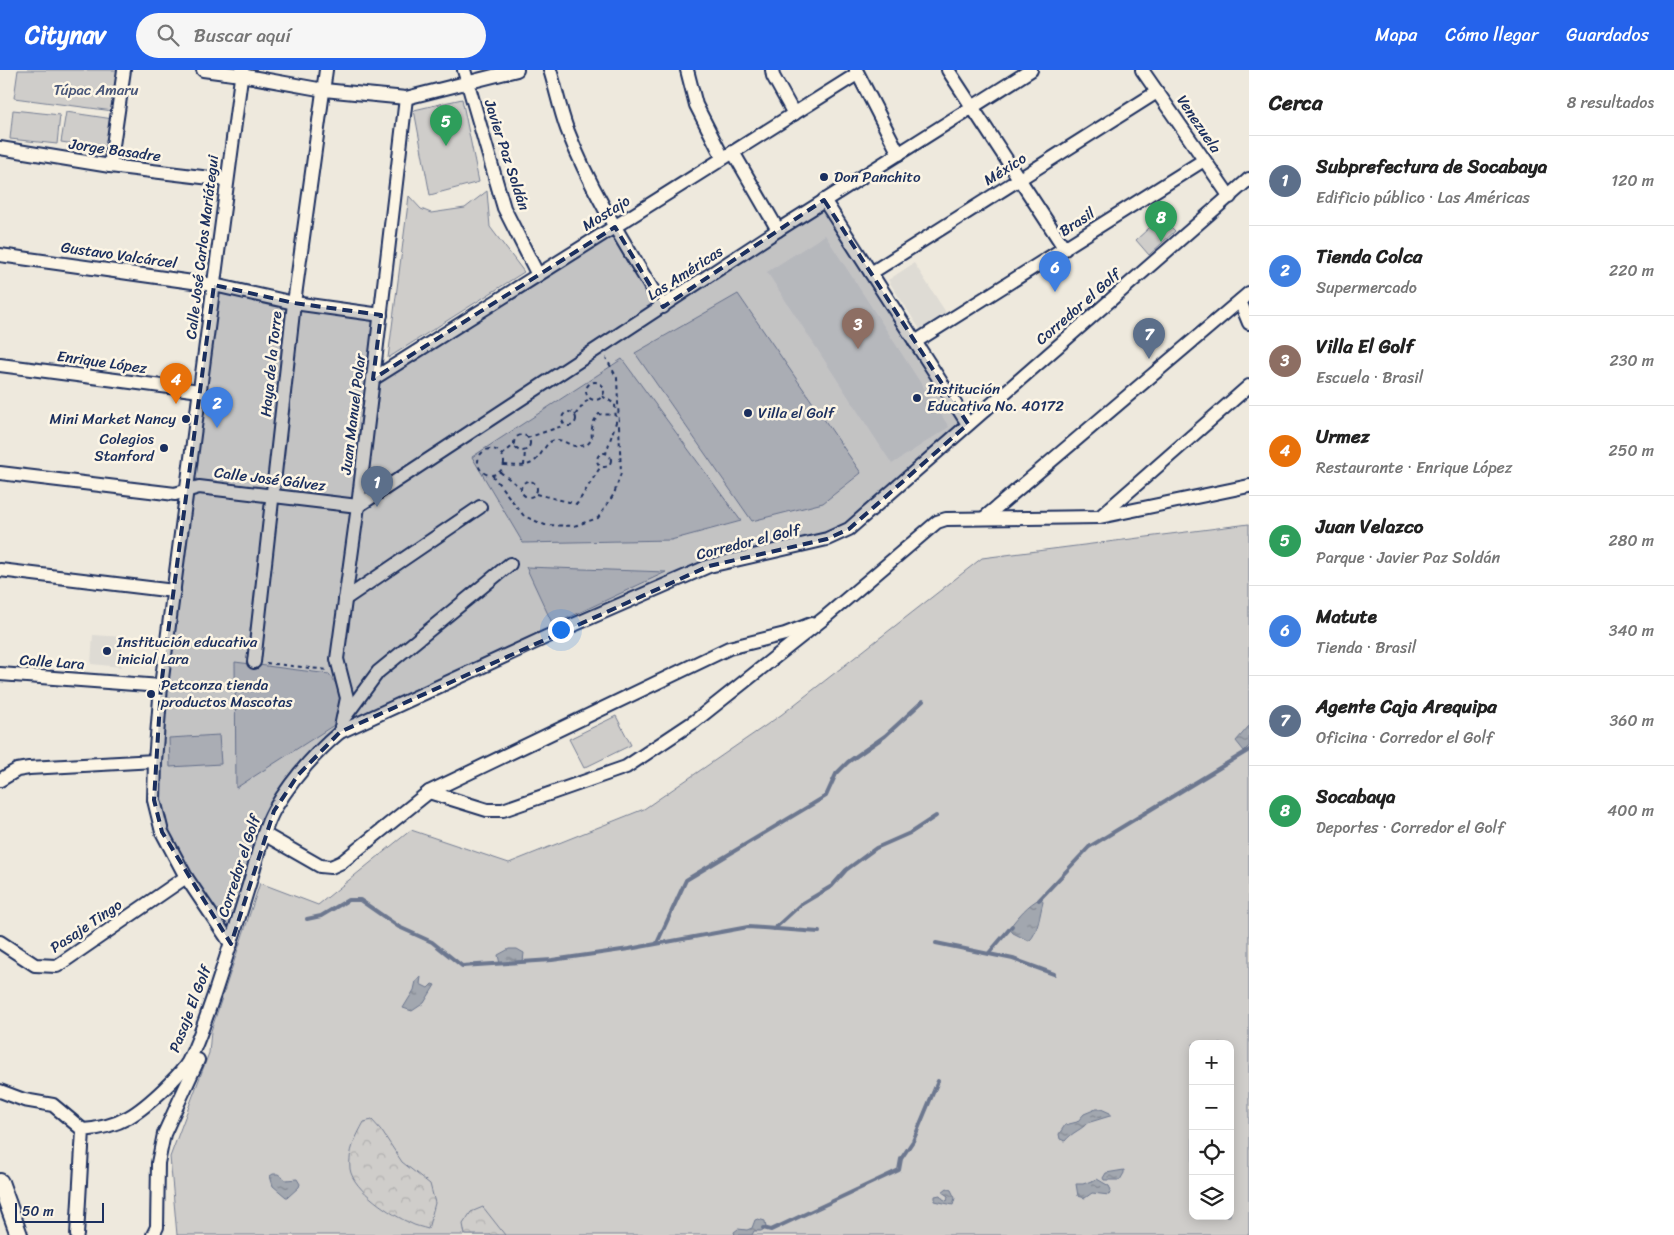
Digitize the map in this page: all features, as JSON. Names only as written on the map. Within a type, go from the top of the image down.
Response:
[{"type":"main road","points":[[0,1182],[19,1235]]},
{"type":"street","points":[[110,166],[124,70]]},
{"type":"street","points":[[203,70],[241,72],[324,90],[406,98],[465,76],[517,70]]},
{"type":"street","name":"Haya de la Torre","points":[[254,662],[294,303],[326,70]]},
{"type":"street","points":[[550,70],[566,127],[589,179],[615,227],[663,306]]},
{"type":"street","points":[[687,70],[696,105],[778,230]]},
{"type":"street","points":[[772,70],[794,114]]},
{"type":"street","points":[[948,70],[1065,249]]},
{"type":"street","name":"Las Américas","points":[[358,506],[824,200],[1032,70]]},
{"type":"street","name":"Venezuela","points":[[1142,70],[1230,197]]},
{"type":"street","name":"Calle José Carlos Mariátegui","points":[[231,944],[186,877],[162,832],[154,800],[161,686],[188,491],[241,72]]},
{"type":"street","points":[[856,72],[899,154]]},
{"type":"street","name":"Mostajo","points":[[373,379],[794,114],[856,72]]},
{"type":"street","name":"Javier Paz Soldán","points":[[465,76],[504,208],[538,275]]},
{"type":"street","name":"México","points":[[871,272],[1158,92]]},
{"type":"street","name":"Juan Manuel Polar","points":[[341,726],[347,698],[337,659],[358,506],[406,98]]},
{"type":"street","name":"Jorge Basadre","points":[[0,148],[110,166],[227,180]]},
{"type":"street","name":"Brasil","points":[[915,342],[1204,160]]},
{"type":"street","name":"Corredor el Golf","points":[[231,944],[264,834],[274,811],[298,775],[341,726],[709,566],[826,539],[849,529],[1249,179]]},
{"type":"street","points":[[824,200],[968,424]]},
{"type":"street","name":"Gustavo Valcárcel","points":[[0,255],[214,284],[294,303],[381,315]]},
{"type":"street","points":[[984,518],[1244,297],[1249,323]]},
{"type":"street","name":"Enrique López","points":[[0,365],[200,391]]},
{"type":"street","points":[[1100,517],[1249,386]]},
{"type":"street","name":"Calle José Gálvez","points":[[0,473],[175,494],[199,487],[358,506]]},
{"type":"street","points":[[429,792],[487,810],[503,810],[626,767],[695,721],[823,619],[937,522],[946,519],[1100,517],[1249,486]]},
{"type":"street","points":[[346,599],[480,507]]},
{"type":"street","points":[[341,726],[378,672],[510,564]]},
{"type":"street","points":[[0,570],[174,591]]},
{"type":"street","points":[[264,834],[320,866],[330,867],[342,862],[429,792],[729,648],[785,634],[823,619]]},
{"type":"street","name":"Calle Lara","points":[[0,674],[161,686]]},
{"type":"street","points":[[0,780],[17,770],[29,768],[155,761]]},
{"type":"street","name":"Pasaje Tingo","points":[[0,942],[35,966],[57,966],[186,877]]},
{"type":"street","name":"Pasaje El Golf","points":[[83,1130],[96,1129],[132,1117],[147,1106],[187,1063],[202,1029],[231,944]]},
{"type":"street","points":[[154,1235],[157,1227],[158,1163],[164,1134],[198,1060]]},
{"type":"street","points":[[0,1091],[24,1100],[53,1105],[83,1130],[77,1235]]},
{"type":"path","points":[[492,475],[524,516],[545,525],[574,526],[598,518],[614,494],[620,473],[618,378],[601,347]]},
{"type":"path","points":[[589,398],[586,393],[587,387],[594,382],[599,383],[603,388],[602,396]]},
{"type":"path","points":[[589,398],[598,399],[602,396]]},
{"type":"path","points":[[602,396],[615,404],[616,414],[616,422],[606,454]]},
{"type":"path","points":[[502,455],[515,444],[518,437],[528,438],[565,425],[570,426],[574,424],[576,420],[575,415],[589,398]]},
{"type":"path","points":[[565,425],[562,422],[563,415],[569,412],[575,415]]},
{"type":"path","points":[[504,465],[524,466],[533,464],[547,444],[553,440],[561,440],[573,446],[587,445],[592,439],[592,425],[599,414],[616,414]]},
{"type":"path","points":[[515,444],[518,450],[525,450],[530,446],[528,438]]},
{"type":"path","points":[[490,449],[502,455],[504,465],[500,472],[492,475],[480,470],[478,461],[479,457],[486,450],[490,449]]},
{"type":"path","points":[[524,466],[525,450]]},
{"type":"path","points":[[500,472],[521,488],[522,493],[526,497],[536,494],[576,504],[601,466],[608,465],[610,457],[602,453],[597,457],[597,461],[601,466]]},
{"type":"path","points":[[521,488],[525,482],[532,482],[536,486],[536,494]]},
{"type":"path","points":[[254,662],[339,672]]},
{"type":"highlighted area","points":[[824,200],[968,424],[849,529],[827,539],[709,566],[340,732],[298,775],[274,811],[231,944],[162,832],[154,800],[161,686],[214,285],[294,303],[381,315],[373,379],[615,227],[663,307]]},
{"type":"shaded area","name":"Villa el Golf","points":[[825,235],[949,427],[892,464],[767,272]]},
{"type":"shaded area","points":[[914,263],[947,314],[921,331],[888,280]]},
{"type":"shaded area","name":"Institución educativa inicial Lara","points":[[93,635],[124,637],[121,667],[91,664]]},
{"type":"green space","name":"Túpac Amaru","points":[[18,70],[118,70],[113,111],[14,98]]},
{"type":"green space","points":[[462,99],[479,182],[430,195],[414,110]]},
{"type":"green space","points":[[13,110],[60,115],[57,144],[10,139]]},
{"type":"green space","points":[[66,112],[113,119],[108,149],[61,142]]},
{"type":"green space","points":[[487,191],[490,227],[524,272],[388,358],[409,196],[421,209],[431,213],[465,208]]},
{"type":"green space","points":[[1161,217],[1175,231],[1149,255],[1136,240]]},
{"type":"green space","name":"Villa el Golf","points":[[738,294],[861,473],[823,503],[752,521],[635,353]]},
{"type":"green space","points":[[622,359],[741,521],[671,540],[523,543],[472,457]]},
{"type":"green space","points":[[1249,524],[1249,1235],[177,1235],[170,1157],[209,1053],[211,1031],[260,883],[318,905],[411,830],[509,863],[644,809],[781,715],[982,558]]},
{"type":"green space","points":[[526,567],[666,572],[553,625]]},
{"type":"green space","points":[[235,662],[329,674],[334,680],[340,698],[334,725],[236,788]]},
{"type":"green space","points":[[616,716],[631,745],[584,768],[569,739]]},
{"type":"green space","points":[[219,735],[221,764],[170,767],[169,738]]},
{"type":"green space","points":[[372,1120],[381,1130],[402,1162],[430,1184],[435,1203],[428,1229],[412,1224],[384,1208],[358,1185],[353,1177],[350,1169],[350,1156],[353,1144],[364,1122]]},
{"type":"green space","points":[[483,1207],[505,1235],[465,1235],[463,1224],[471,1212]]},
{"type":"water","points":[[1249,726],[1249,746],[1244,751],[1236,741]]},
{"type":"water","points":[[1041,898],[1043,902],[1040,917],[1032,938],[1029,941],[1013,933],[1009,928],[1027,907]]},
{"type":"water","points":[[509,949],[517,949],[524,953],[523,962],[500,964],[498,955]]},
{"type":"water","points":[[421,977],[420,984],[428,988],[432,984],[435,985],[424,1003],[412,1011],[403,1008],[414,990],[416,981]]},
{"type":"water","points":[[1096,1109],[1110,1113],[1110,1116],[1087,1123],[1065,1141],[1060,1139],[1059,1134],[1065,1125],[1077,1122],[1084,1114]]},
{"type":"water","points":[[1124,1170],[1120,1180],[1104,1180],[1103,1178],[1106,1173]]},
{"type":"water","points":[[278,1174],[286,1180],[297,1179],[300,1184],[299,1187],[286,1197],[273,1186],[270,1176]]},
{"type":"water","points":[[1097,1179],[1109,1186],[1111,1190],[1109,1195],[1092,1193],[1085,1198],[1078,1196],[1076,1184],[1083,1184]]},
{"type":"water","points":[[947,1188],[951,1190],[955,1198],[953,1205],[935,1201],[935,1196],[940,1195],[947,1201],[948,1196],[942,1192]]},
{"type":"water","points":[[755,1220],[765,1221],[766,1228],[761,1231],[754,1231],[752,1235],[735,1235],[734,1232],[738,1229],[747,1230],[752,1228]]},
{"type":"waterway","points":[[657,943],[686,880],[826,796],[836,774],[848,762],[885,736],[923,701]]},
{"type":"waterway","points":[[1039,900],[1089,847],[1249,750]]},
{"type":"waterway","points":[[774,929],[800,905],[832,886],[846,870],[876,848],[910,833],[936,816]]},
{"type":"waterway","points":[[307,919],[321,916],[348,900],[360,900],[399,927],[432,942],[462,966],[552,960],[629,949],[748,927],[819,932]]},
{"type":"waterway","points":[[989,953],[1012,926]]},
{"type":"waterway","points":[[936,943],[1013,959],[1054,974]]},
{"type":"waterway","points":[[763,1228],[771,1230],[899,1170],[901,1159],[913,1141],[938,1081]]},
{"type":"place","name":"Juan Velazco","points":[[446,146]]},
{"type":"place","name":"Don Panchito","points":[[824,177]]},
{"type":"place","name":"Socabaya","points":[[1161,242]]},
{"type":"place","name":"Matute","points":[[1055,292]]},
{"type":"place","name":"Villa El Golf","points":[[858,349]]},
{"type":"place","name":"Agente Caja Arequipa","points":[[1149,359]]},
{"type":"place","name":"Institución Educativa No. 40172","points":[[917,398]]},
{"type":"place","name":"Urmez","points":[[176,404]]},
{"type":"place","name":"Villa el Golf","points":[[748,413]]},
{"type":"place","name":"Mini Market Nancy","points":[[186,419]]},
{"type":"place","name":"Tienda Colca","points":[[217,428]]},
{"type":"place","name":"Colegios Stanford","points":[[164,448]]},
{"type":"place","name":"Subprefectura de Socabaya","points":[[377,507]]},
{"type":"place","name":"Institución educativa inicial Lara","points":[[107,651]]},
{"type":"place","name":"Petconza tienda productos Mascotas","points":[[151,694]]}]
